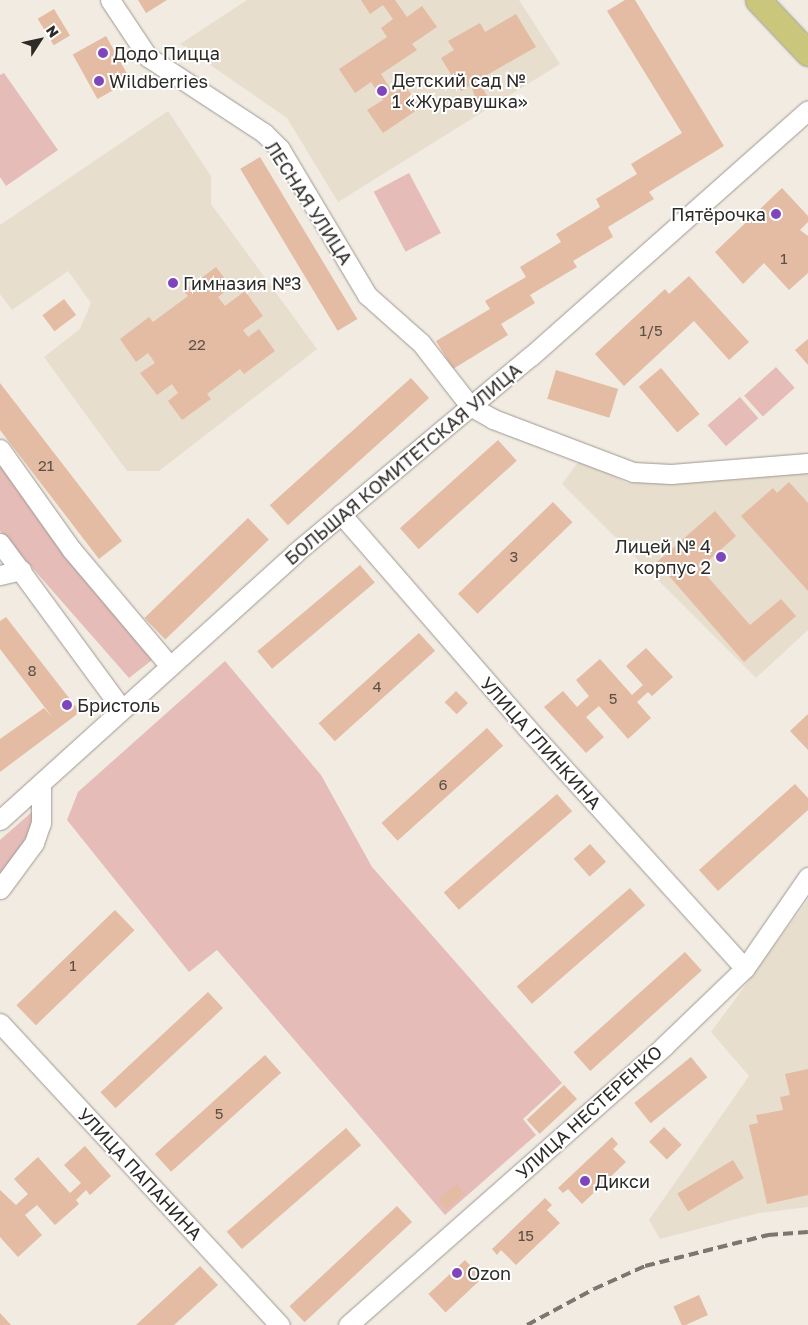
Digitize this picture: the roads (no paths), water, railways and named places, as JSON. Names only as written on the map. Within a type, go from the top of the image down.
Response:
[{"type":"main road","points":[[758,0],[808,53]]},
{"type":"street","name":"ЛЕСНАЯ УЛИЦА","points":[[110,0],[148,57],[264,133],[280,150],[367,295],[421,343],[470,406]]},
{"type":"street","name":"БОЛЬШАЯ КОМИТЕТСКАЯ УЛИЦА","points":[[0,820],[41,786],[122,708],[341,514],[665,239],[808,110]]},
{"type":"street","points":[[470,406],[493,419],[632,472],[670,474],[808,463]]},
{"type":"street","points":[[0,449],[71,549],[170,666]]},
{"type":"street","name":"УЛИЦА ГЛИНКИНА","points":[[341,514],[527,728],[745,968]]},
{"type":"street","points":[[0,543],[122,708]]},
{"type":"street","points":[[0,575],[21,570]]},
{"type":"street","points":[[0,889],[34,843],[41,822],[41,786]]},
{"type":"street","name":"УЛИЦА НЕСТЕРЕНКО","points":[[348,1325],[664,1046],[745,968],[808,877]]},
{"type":"street","name":"УЛИЦА ПАПАНИНА","points":[[0,1022],[280,1325]]},
{"type":"railway","points":[[527,1325],[594,1289],[645,1266],[768,1235],[808,1232]]},
{"type":"place","name":"Додо Пицца","points":[[103,53]]},
{"type":"place","name":"Wildberries","points":[[99,81]]},
{"type":"place","name":"Детский сад № 1 «Журавушка»","points":[[382,91]]},
{"type":"place","name":"Пятёрочка","points":[[776,214]]},
{"type":"place","name":"Гимназия №3","points":[[173,283]]},
{"type":"place","name":"Лицей № 4 корпус 2","points":[[721,557]]},
{"type":"place","name":"Бристоль","points":[[67,705]]},
{"type":"place","name":"Дикси","points":[[585,1181]]},
{"type":"place","name":"Ozon","points":[[457,1273]]}]
